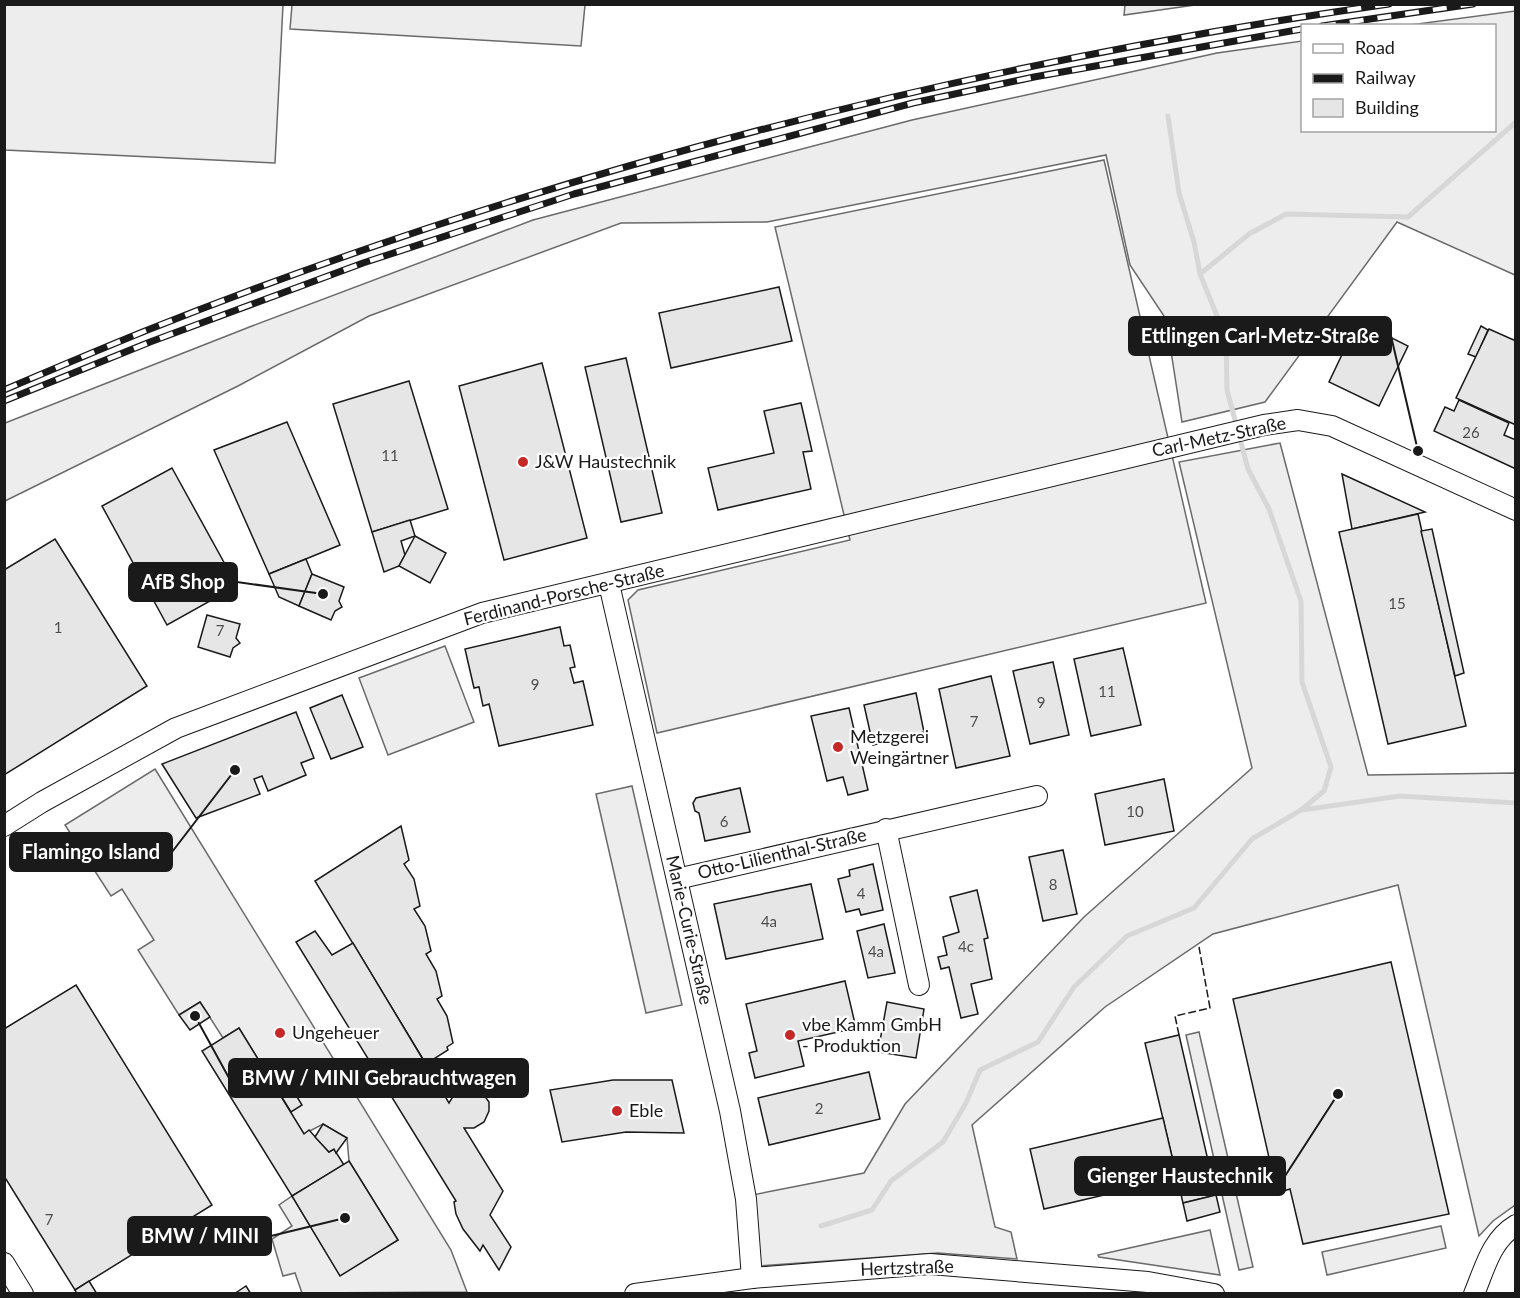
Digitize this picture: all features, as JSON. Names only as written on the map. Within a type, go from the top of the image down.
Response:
[{"type":"street","name":"Carl-Metz-Straße","points":[[1015,483],[1254,427],[1298,420],[1332,426],[1515,510]]},
{"type":"street","name":"Ferdinand-Porsche-Straße","points":[[4,826],[42,802],[176,728],[482,613],[872,521],[1015,483]]},
{"type":"street","name":"Marie-Curie-Straße","points":[[609,584],[730,1111],[746,1199],[752,1278]]},
{"type":"street","name":"Otto-Lilienthal-Straße","points":[[677,879],[1037,796]]},
{"type":"street","name":"Otto-Lilienthal-Straße","points":[[886,829],[919,985]]},
{"type":"street","points":[[1474,1293],[1501,1235],[1515,1225]]},
{"type":"street","points":[[4,1263],[23,1293]]},
{"type":"street","name":"Hertzstraße","points":[[636,1293],[752,1278],[930,1264],[1148,1282],[1214,1293]]},
{"type":"shaded area","points":[[292,4],[585,5],[581,46],[290,29]]},
{"type":"shaded area","points":[[1125,4],[1195,5],[1124,15]]},
{"type":"shaded area","points":[[4,5],[283,5],[275,163],[5,150]]},
{"type":"shaded area","points":[[1515,11],[1515,275],[1397,222],[1265,402],[1182,422],[1166,319],[1130,265],[1106,155],[767,222],[621,223],[369,316],[238,386],[5,501],[5,423],[252,326],[533,220],[912,120],[1217,53],[1301,41],[1301,132],[1496,132],[1496,24],[1418,24]]},
{"type":"shaded area","points":[[1104,160],[1206,603],[657,733],[628,600],[638,590],[850,540],[775,227]]},
{"type":"shaded area","points":[[1280,443],[1368,775],[1515,773],[1515,1205],[1493,1221],[1479,1236],[1398,885],[1213,934],[1105,1007],[972,1125],[995,1227],[1011,1232],[1017,1259],[938,1253],[760,1266],[752,1195],[864,1173],[905,1104],[1084,917],[1252,768],[1179,462]]},
{"type":"shaded area","points":[[445,646],[474,722],[388,755],[359,678]]},
{"type":"shaded area","name":"Ungeheuer","points":[[155,769],[451,1250],[467,1292],[302,1293],[295,1273],[283,1276],[272,1239],[292,1226],[279,1205],[292,1196],[340,1275],[398,1240],[349,1161],[347,1138],[323,1124],[304,1134],[239,1028],[223,1038],[200,1002],[179,1015],[138,950],[154,940],[122,889],[111,896],[65,825]]},
{"type":"shaded area","points":[[632,786],[682,1005],[646,1013],[596,794]]},
{"type":"shaded area","points":[[1199,1032],[1253,1267],[1239,1270],[1186,1035]]},
{"type":"shaded area","points":[[1441,1226],[1446,1248],[1327,1275],[1322,1252]]},
{"type":"shaded area","points":[[1210,1230],[1220,1275],[1099,1257],[1098,1255]]},
{"type":"building","points":[[779,287],[792,341],[671,368],[659,313]]},
{"type":"building","points":[[1358,321],[1408,346],[1379,406],[1329,382]]},
{"type":"building","points":[[1481,326],[1488,330],[1476,357],[1468,354]]},
{"type":"building","points":[[1489,329],[1516,341],[1516,425],[1456,398]]},
{"type":"building","points":[[626,358],[662,513],[621,522],[585,367]]},
{"type":"building","name":"J&W Haustechnik","points":[[542,363],[587,538],[504,560],[459,386]]},
{"type":"building","points":[[409,381],[448,509],[372,532],[333,404]]},
{"type":"building","points":[[1459,400],[1509,423],[1504,435],[1516,440],[1516,469],[1434,431],[1445,407],[1454,411]]},
{"type":"building","points":[[801,403],[812,451],[803,452],[811,489],[718,510],[708,468],[774,453],[764,411]]},
{"type":"building","points":[[287,422],[340,545],[269,574],[214,450]]},
{"type":"building","points":[[172,468],[237,586],[167,625],[102,506]]},
{"type":"building","points":[[1342,474],[1425,512],[1352,529]]},
{"type":"building","points":[[1418,514],[1466,726],[1388,744],[1339,532]]},
{"type":"building","points":[[410,520],[415,536],[401,541],[405,555],[399,566],[384,572],[372,532]]},
{"type":"building","points":[[1432,529],[1464,673],[1455,676],[1421,531]]},
{"type":"building","points":[[415,536],[446,553],[430,583],[399,566]]},
{"type":"building","points":[[55,539],[147,686],[4,775],[4,570]]},
{"type":"building","points":[[306,559],[312,574],[299,606],[279,597],[269,574]]},
{"type":"building","points":[[312,574],[344,587],[339,601],[342,607],[335,611],[331,620],[299,606]]},
{"type":"building","points":[[207,615],[240,624],[236,638],[240,643],[233,648],[230,657],[198,647]]},
{"type":"building","points":[[560,627],[564,646],[570,645],[575,667],[570,668],[574,683],[583,681],[593,725],[499,746],[489,704],[483,706],[479,687],[474,688],[465,649]]},
{"type":"building","points":[[1123,648],[1141,725],[1091,736],[1074,659]]},
{"type":"building","points":[[1053,662],[1069,735],[1030,744],[1013,671]]},
{"type":"building","points":[[991,676],[1010,756],[956,768],[939,689]]},
{"type":"building","points":[[916,693],[924,732],[873,745],[864,705]]},
{"type":"building","points":[[342,695],[363,747],[331,759],[310,708]]},
{"type":"building","name":"Metzgerei Weingärtner","points":[[849,708],[868,790],[848,795],[843,777],[827,781],[811,716]]},
{"type":"building","points":[[296,712],[314,758],[301,763],[306,775],[268,791],[262,776],[254,779],[260,794],[196,818],[162,764]]},
{"type":"building","points":[[1164,779],[1174,831],[1105,845],[1095,794]]},
{"type":"building","points":[[740,788],[750,832],[705,841],[699,813],[695,811],[693,803],[696,798]]},
{"type":"building","points":[[401,826],[409,860],[404,864],[414,879],[420,906],[414,909],[425,926],[431,951],[426,954],[436,971],[442,996],[437,999],[447,1016],[453,1043],[447,1047],[448,1050],[426,1064],[315,881]]},
{"type":"building","points":[[1063,850],[1077,914],[1043,921],[1029,857]]},
{"type":"building","points":[[873,864],[883,910],[861,915],[859,909],[846,912],[838,879],[850,876],[849,870]]},
{"type":"building","points":[[811,884],[823,939],[726,959],[714,904]]},
{"type":"building","points":[[977,890],[988,938],[984,939],[992,979],[971,984],[978,1014],[961,1018],[949,967],[941,969],[938,957],[947,955],[943,937],[959,932],[950,897]]},
{"type":"building","points":[[884,924],[895,973],[868,978],[857,931]]},
{"type":"building","points":[[315,931],[332,955],[353,943],[449,1103],[455,1093],[469,1088],[481,1091],[489,1102],[489,1111],[484,1122],[474,1128],[464,1128],[503,1191],[490,1215],[511,1247],[499,1270],[483,1245],[480,1251],[463,1229],[456,1214],[454,1202],[456,1201],[296,942]]},
{"type":"building","points":[[1391,962],[1449,1214],[1303,1244],[1290,1189],[1277,1193],[1233,999]]},
{"type":"building","name":"vbe Kamm GmbH - Produktion","points":[[845,981],[856,1028],[798,1041],[804,1066],[755,1078],[749,1053],[757,1051],[746,1004]]},
{"type":"building","points":[[76,985],[212,1205],[75,1290],[4,1176],[4,1029]]},
{"type":"building","points":[[200,1002],[210,1017],[190,1030],[179,1015]]},
{"type":"building","points":[[887,1002],[924,1009],[916,1058],[878,1052]]},
{"type":"building","points":[[239,1028],[304,1134],[309,1130],[329,1152],[334,1149],[344,1165],[292,1196],[202,1051]]},
{"type":"building","points":[[1179,1035],[1216,1195],[1183,1203],[1145,1043]]},
{"type":"building","points":[[869,1072],[880,1119],[769,1145],[758,1098]]},
{"type":"building","points":[[286,1079],[302,1105],[291,1112],[275,1086]]},
{"type":"building","name":"Eble","points":[[613,1080],[672,1080],[684,1133],[626,1132],[562,1142],[550,1090]]},
{"type":"building","points":[[1163,1118],[1177,1178],[1044,1209],[1030,1149]]},
{"type":"building","points":[[323,1124],[347,1138],[336,1153],[334,1149],[329,1152],[315,1137]]},
{"type":"building","points":[[349,1161],[398,1240],[340,1276],[292,1196]]},
{"type":"building","points":[[1216,1195],[1220,1212],[1187,1221],[1183,1203]]},
{"type":"building","points":[[89,1281],[97,1294],[77,1294],[75,1290]]},
{"type":"building","points":[[246,1286],[251,1294],[234,1294]]},
{"type":"waterway","points":[[821,1226],[872,1210],[891,1181],[943,1142],[966,1103],[980,1070],[1038,1042],[1074,987],[1127,936],[1194,908],[1252,839],[1301,810],[1324,791],[1331,767],[1302,682],[1301,601],[1269,509],[1248,469],[1227,390],[1226,338],[1200,274],[1194,242],[1179,193],[1168,116]]},
{"type":"waterway","points":[[1200,274],[1249,234],[1286,214],[1408,217],[1516,122]]},
{"type":"waterway","points":[[1302,810],[1400,796],[1516,803]]},
{"type":"railway","points":[[4,390],[145,331],[295,274],[447,222],[602,174],[757,131],[914,92],[1072,58],[1230,29],[1389,4]]},
{"type":"railway","points":[[1336,24],[1473,4]]},
{"type":"railway","points":[[4,401],[150,342],[363,263],[574,194],[913,103],[1034,77],[1301,29]]},
{"type":"fence","points":[[1179,1035],[1175,1016],[1210,1008],[1199,947]]},
{"type":"place","name":"Ettlingen Carl-Metz-Straße","points":[[1418,451]]},
{"type":"place","name":"J&W Haustechnik","points":[[523,462]]},
{"type":"place","name":"AfB Shop","points":[[323,594]]},
{"type":"place","name":"Metzgerei Weingärtner","points":[[838,747]]},
{"type":"place","name":"Flamingo Island","points":[[235,770]]},
{"type":"place","name":"BMW / MINI Gebrauchtwagen","points":[[195,1016]]},
{"type":"place","name":"Ungeheuer","points":[[280,1033]]},
{"type":"place","name":"vbe Kamm GmbH - Produktion","points":[[790,1035]]},
{"type":"place","name":"Gienger Haustechnik","points":[[1338,1094]]},
{"type":"place","name":"Eble","points":[[617,1111]]},
{"type":"place","name":"BMW / MINI","points":[[345,1218]]}]
